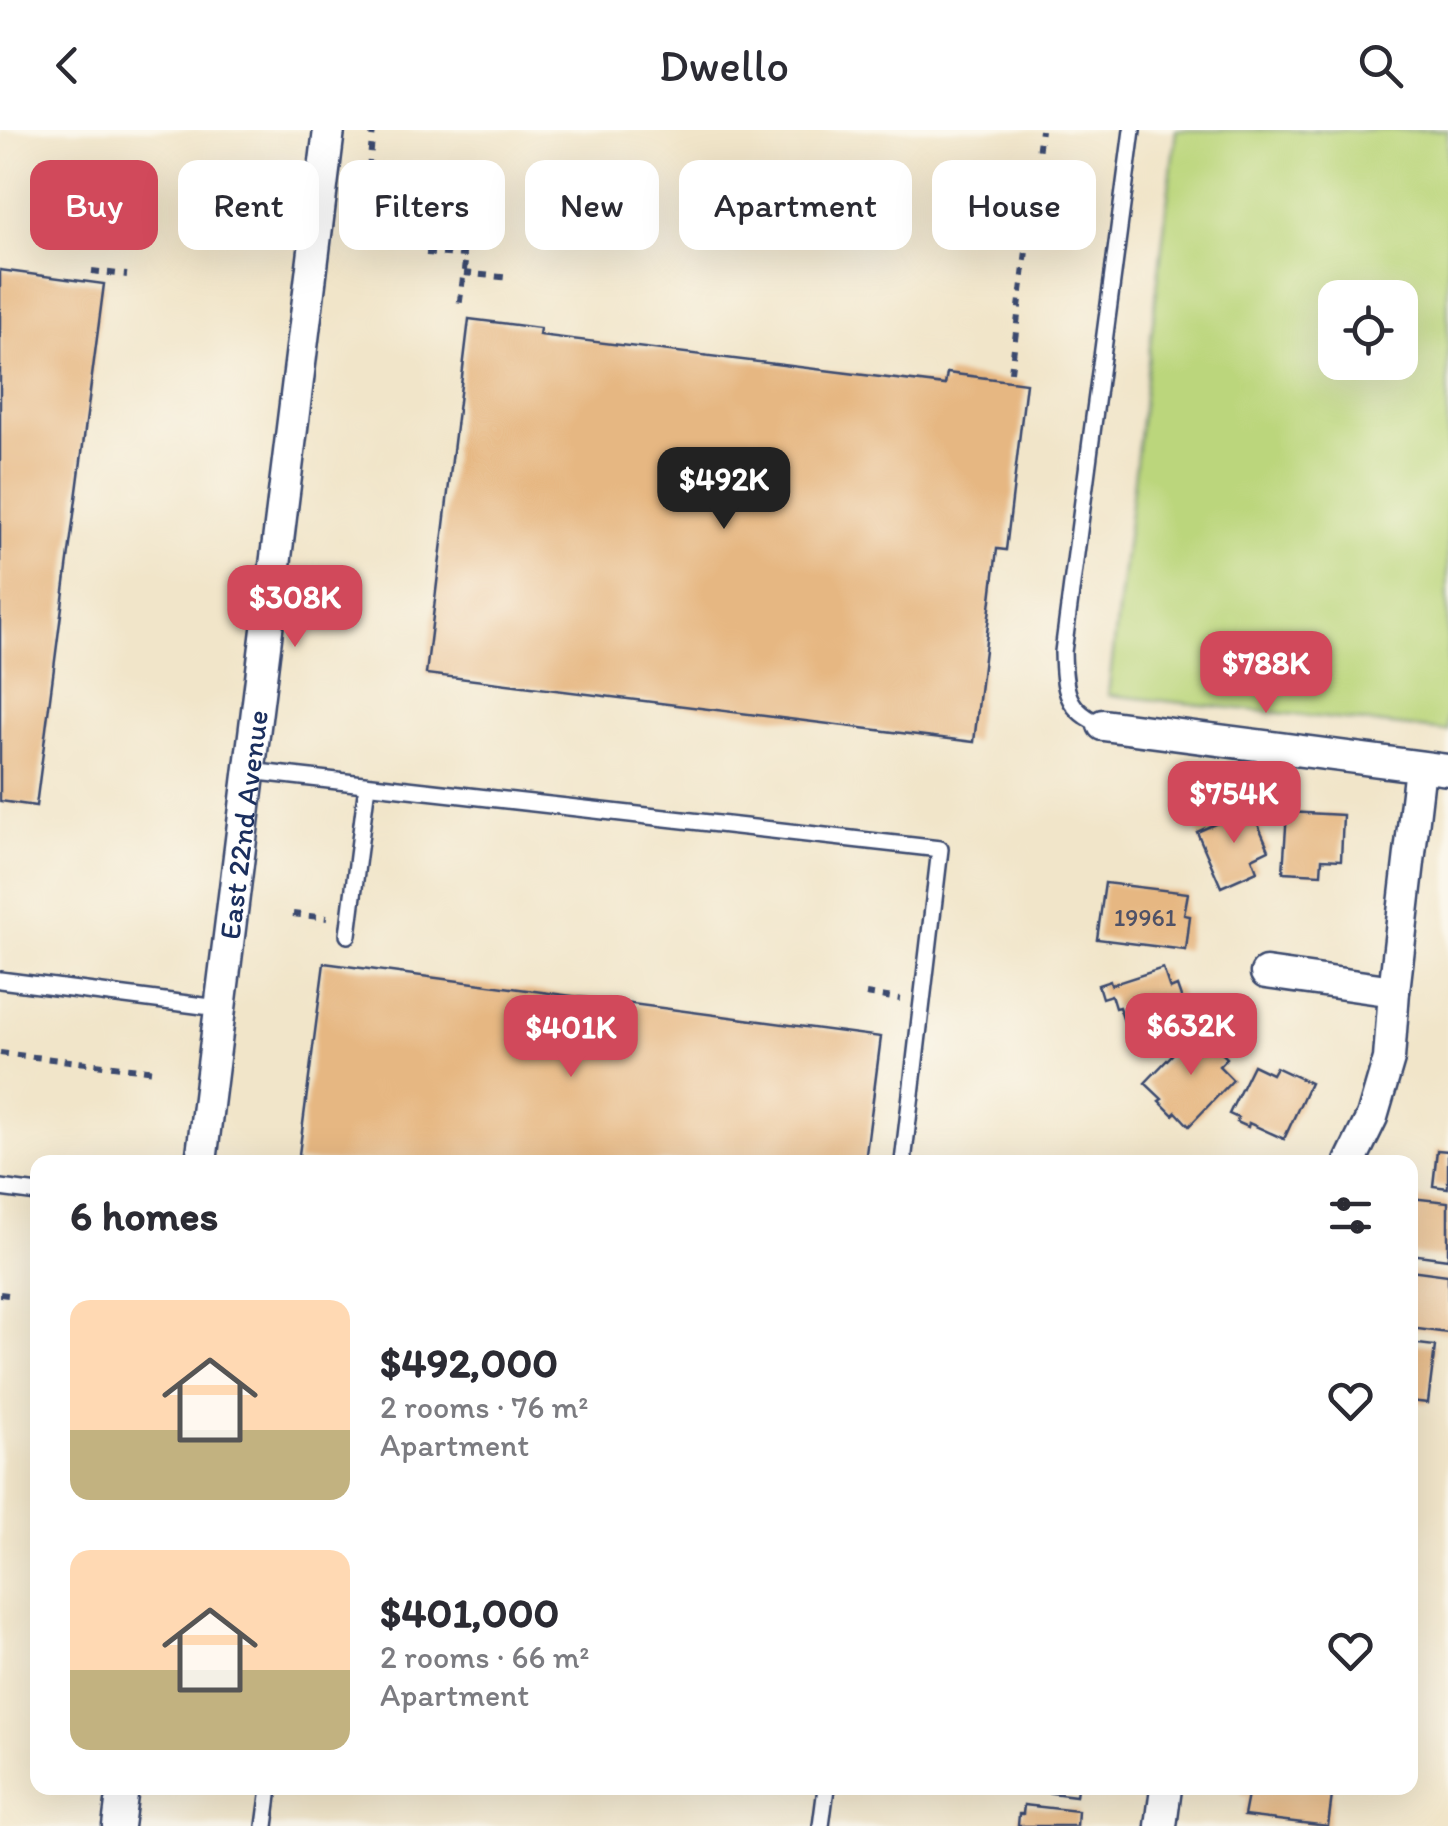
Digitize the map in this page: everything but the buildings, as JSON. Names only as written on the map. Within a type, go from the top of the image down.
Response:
[{"type":"street","name":"East 22nd Avenue","points":[[202,1155],[329,130]]},
{"type":"street","points":[[1104,725],[1434,769],[1394,991],[1389,1059],[1372,1118],[1354,1155]]},
{"type":"street","points":[[1266,973],[1394,991]]},
{"type":"street","points":[[118,1826],[121,1795]]},
{"type":"street","points":[[1161,1826],[1165,1795]]},
{"type":"lane","points":[[1104,725],[1084,718],[1074,707],[1064,676],[1064,652],[1132,130]]},
{"type":"lane","points":[[250,772],[940,849],[904,1155]]},
{"type":"lane","points":[[348,935],[367,786]]},
{"type":"lane","points":[[0,980],[219,1008]]},
{"type":"lane","points":[[0,1188],[30,1191]]},
{"type":"lane","points":[[265,1826],[269,1795]]},
{"type":"lane","points":[[821,1826],[825,1795]]},
{"type":"path","points":[[370,160],[374,130]]},
{"type":"path","points":[[1011,372],[1041,130]]},
{"type":"path","points":[[426,252],[466,255],[460,308]]},
{"type":"path","points":[[92,271],[127,275]]},
{"type":"path","points":[[464,272],[510,278]]},
{"type":"path","points":[[293,914],[328,918]]},
{"type":"path","points":[[866,994],[901,999]]},
{"type":"path","points":[[0,1053],[156,1071]]},
{"type":"green space","points":[[1176,130],[1448,130],[1448,731],[1108,695]]}]
